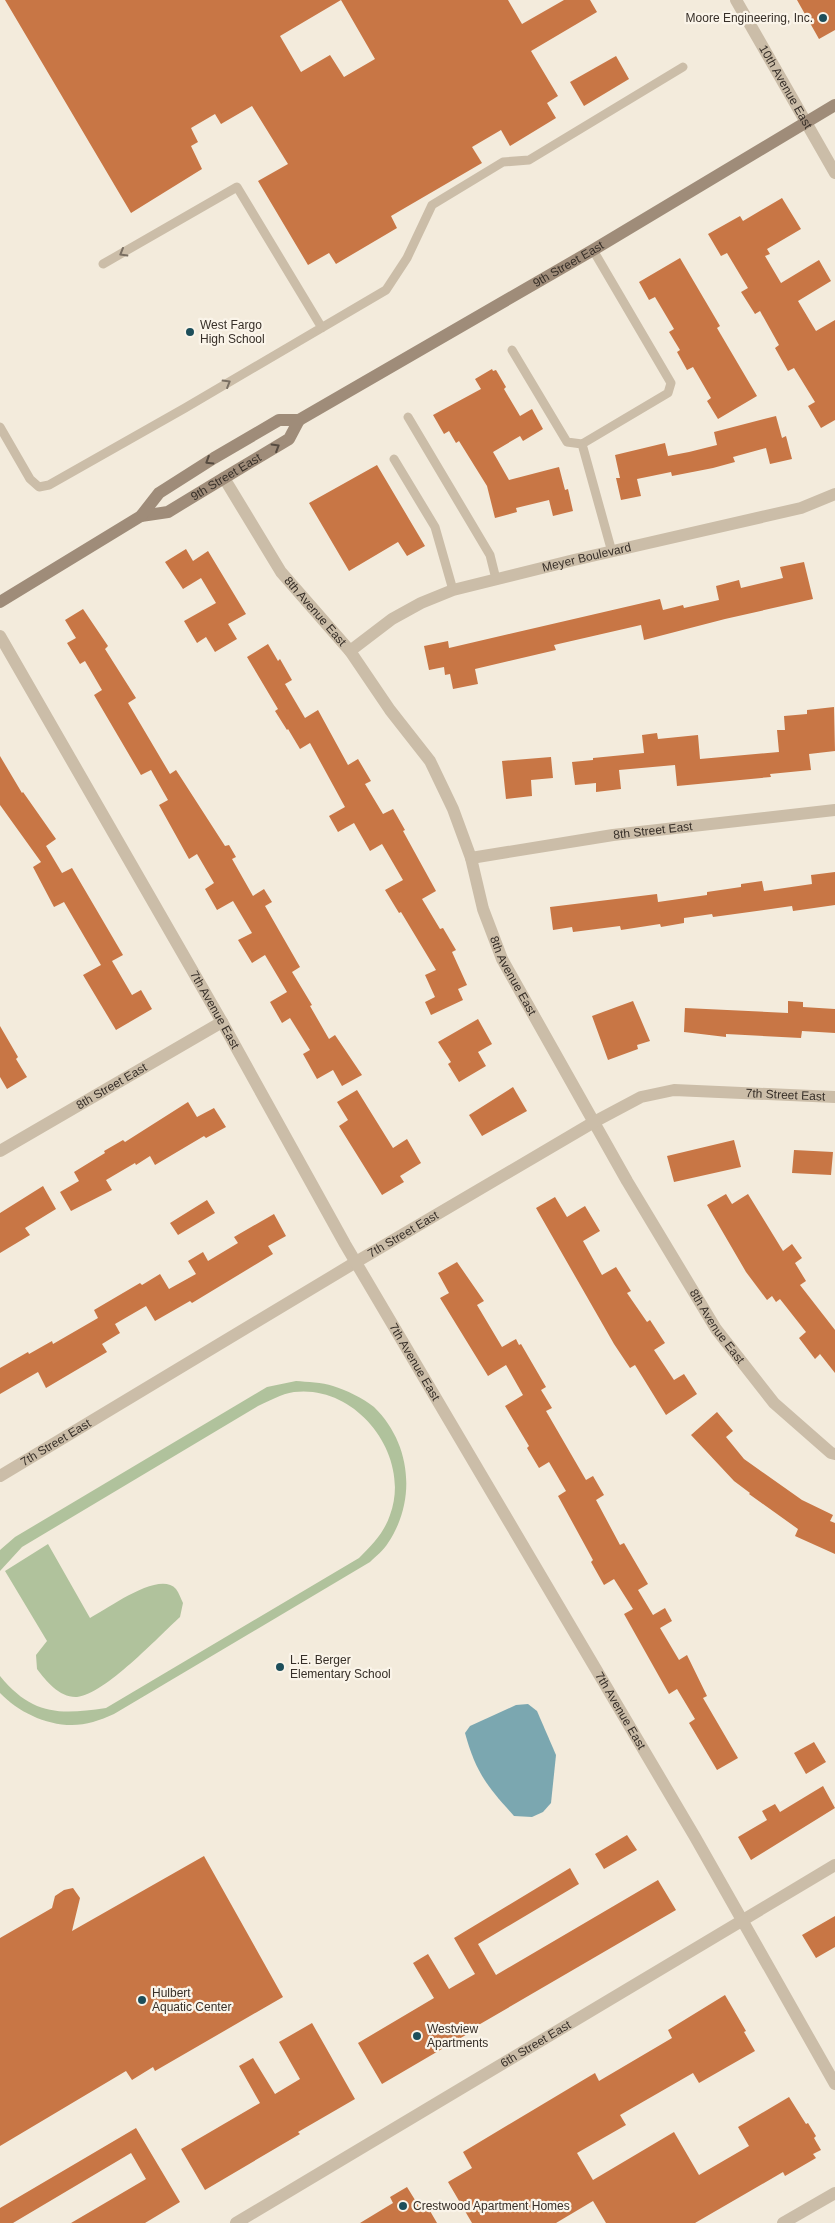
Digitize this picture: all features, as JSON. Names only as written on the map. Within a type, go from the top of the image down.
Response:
[{"type":"main road","name":"9th Street East","points":[[0,602],[140,516],[159,493],[214,458],[279,420],[299,420],[592,250],[835,105]]},
{"type":"main road","name":"9th Street East","points":[[140,516],[168,512],[289,439],[299,420]]},
{"type":"street","name":"10th Avenue East","points":[[736,0],[835,173]]},
{"type":"street","name":"8th Avenue East","points":[[224,478],[281,572],[350,651],[390,710],[430,761],[453,809],[471,858],[483,909],[502,959],[594,1122],[716,1329],[774,1403],[831,1453],[835,1454]]},
{"type":"street","name":"Meyer Boulevard","points":[[350,651],[392,619],[421,603],[453,590],[800,508],[835,494]]},
{"type":"street","name":"7th Avenue East","points":[[0,636],[222,1022],[356,1262],[690,1828],[835,2084]]},
{"type":"street","name":"8th Street East","points":[[471,858],[613,835],[835,810]]},
{"type":"street","name":"8th Street East","points":[[0,1151],[222,1022]]},
{"type":"street","name":"7th Street East","points":[[0,1476],[356,1262],[641,1096],[674,1090],[835,1097]]},
{"type":"street","name":"6th Street East","points":[[236,2223],[835,1865]]},
{"type":"street","points":[[783,2223],[835,2192]]},
{"type":"lane","points":[[0,427],[30,479],[39,487],[49,485],[386,290],[407,258],[432,205],[503,162],[529,160],[683,66]]},
{"type":"lane","points":[[103,264],[237,187],[322,328]]},
{"type":"lane","points":[[512,350],[567,442],[582,444],[668,393],[671,384],[592,250]]},
{"type":"lane","points":[[408,417],[490,555],[496,579]]},
{"type":"lane","points":[[582,444],[612,552]]},
{"type":"lane","points":[[394,459],[435,527],[453,590]]},
{"type":"green space","points":[[296,1381],[329,1385],[360,1397],[374,1407],[396,1437],[406,1472],[406,1491],[403,1509],[397,1526],[382,1551],[370,1562],[114,1714],[93,1722],[68,1725],[42,1720],[19,1709],[0,1693],[0,1676],[23,1698],[47,1709],[74,1711],[106,1708],[359,1558],[381,1533],[390,1515],[395,1492],[393,1470],[386,1448],[374,1428],[358,1412],[339,1400],[317,1393],[294,1392],[258,1406],[22,1547],[0,1571],[0,1550],[15,1537],[267,1387]]},
{"type":"green space","points":[[48,1544],[90,1618],[133,1593],[158,1584],[168,1584],[176,1589],[183,1603],[180,1617],[131,1663],[102,1686],[89,1694],[77,1697],[71,1697],[59,1692],[37,1669],[36,1655],[47,1641],[5,1571]]},
{"type":"water","points":[[528,1704],[537,1711],[556,1755],[551,1803],[543,1812],[532,1817],[514,1816],[496,1796],[478,1769],[465,1733],[470,1726],[516,1705]]},
{"type":"building","points":[[5,0],[341,0],[508,0],[522,24],[564,0],[590,0],[597,12],[531,51],[558,96],[547,103],[556,118],[510,146],[501,130],[472,147],[482,163],[391,216],[397,228],[336,264],[329,253],[308,265],[258,181],[288,164],[252,106],[221,124],[215,114],[191,128],[198,142],[191,146],[202,169],[131,213]],"holes":[[[341,0],[375,59],[344,77],[330,55],[301,72],[280,36]]]},
{"type":"building","name":"Moore Engineering, Inc.","points":[[797,0],[835,0],[835,30],[819,39]]},
{"type":"building","points":[[616,56],[629,79],[584,106],[570,82]]},
{"type":"building","points":[[782,198],[801,229],[767,249],[770,254],[765,256],[781,283],[819,260],[831,281],[798,301],[816,331],[835,320],[835,420],[821,428],[808,406],[815,402],[794,368],[788,371],[775,348],[779,345],[760,311],[755,314],[741,292],[748,288],[727,253],[721,256],[708,234],[740,216],[743,221]]},
{"type":"building","points":[[680,258],[720,326],[717,328],[757,396],[718,419],[707,401],[711,398],[693,367],[687,370],[677,352],[680,350],[669,332],[674,329],[655,297],[649,300],[639,282]]},
{"type":"building","points":[[492,369],[493,371],[496,370],[506,387],[504,389],[520,416],[532,409],[543,429],[523,441],[520,436],[493,452],[509,480],[559,467],[565,490],[568,489],[573,511],[553,516],[549,500],[516,508],[517,512],[495,518],[487,486],[459,441],[456,443],[449,431],[444,434],[433,415],[481,389],[475,379]]},
{"type":"building","points":[[776,416],[782,438],[786,436],[792,459],[770,464],[766,448],[733,457],[735,462],[713,468],[672,476],[671,472],[637,479],[641,496],[621,500],[616,478],[620,478],[615,455],[665,443],[668,456],[689,452],[717,445],[714,432]]},
{"type":"building","points":[[377,465],[425,546],[407,556],[398,542],[349,571],[309,503]]},
{"type":"building","points":[[186,549],[193,561],[208,551],[246,614],[228,624],[237,639],[215,652],[206,637],[197,643],[184,621],[216,603],[201,578],[183,589],[165,562]]},
{"type":"building","points":[[804,562],[813,599],[644,640],[641,625],[554,645],[556,650],[475,669],[478,684],[453,689],[450,674],[445,675],[444,667],[429,670],[424,646],[448,641],[449,648],[660,599],[663,610],[683,605],[684,608],[719,600],[716,586],[739,580],[741,588],[783,578],[780,567]]},
{"type":"building","points":[[83,609],[108,646],[105,649],[136,698],[128,703],[170,774],[176,770],[225,846],[229,845],[236,857],[232,859],[253,896],[264,889],[272,902],[265,906],[300,967],[292,972],[312,1005],[310,1006],[329,1039],[335,1035],[362,1075],[342,1086],[333,1070],[317,1079],[303,1054],[310,1050],[290,1018],[282,1023],[270,1002],[287,992],[265,955],[252,963],[238,940],[252,933],[233,901],[217,910],[205,889],[214,883],[197,854],[189,859],[159,805],[168,800],[151,770],[141,775],[94,695],[102,690],[85,661],[80,664],[67,643],[76,638],[65,620]]},
{"type":"building","points":[[268,644],[278,661],[280,659],[292,680],[285,684],[305,718],[318,710],[348,765],[358,759],[371,781],[365,784],[383,814],[393,809],[405,830],[403,831],[436,891],[422,899],[440,929],[443,928],[456,950],[452,952],[467,985],[458,989],[463,1000],[431,1015],[425,1002],[435,997],[425,975],[436,970],[401,912],[399,913],[385,890],[403,880],[382,844],[370,851],[354,823],[338,832],[329,816],[345,807],[310,743],[300,749],[287,730],[275,711],[278,709],[247,657]]},
{"type":"building","points":[[834,707],[835,751],[809,754],[811,770],[770,774],[771,777],[677,786],[675,765],[619,770],[621,789],[596,792],[596,783],[575,785],[572,762],[644,753],[642,735],[657,733],[658,739],[698,735],[700,759],[779,752],[777,730],[785,730],[784,716],[807,714],[807,710]]},
{"type":"building","points":[[0,756],[22,793],[56,839],[46,846],[62,873],[72,868],[123,955],[112,961],[132,995],[141,990],[152,1009],[116,1030],[83,975],[101,965],[64,902],[54,907],[33,867],[41,862],[0,805]]},
{"type":"building","points":[[551,757],[553,778],[531,780],[532,796],[506,799],[502,761]]},
{"type":"building","points":[[835,872],[835,905],[793,911],[792,906],[713,917],[712,914],[684,918],[684,923],[661,927],[660,924],[621,930],[620,926],[573,932],[572,927],[553,930],[550,907],[657,894],[658,902],[707,895],[707,892],[741,887],[741,884],[762,881],[764,891],[812,884],[811,875]]},
{"type":"building","points":[[633,1001],[650,1041],[637,1045],[638,1049],[608,1060],[592,1016]]},
{"type":"building","points":[[788,1001],[803,1002],[803,1007],[835,1009],[835,1033],[802,1031],[801,1038],[726,1034],[726,1037],[684,1032],[685,1008],[788,1013]]},
{"type":"building","points":[[478,1019],[492,1044],[478,1052],[486,1066],[459,1082],[448,1064],[451,1062],[438,1042]]},
{"type":"building","points":[[0,1026],[27,1077],[7,1089],[0,1077]]},
{"type":"building","points":[[513,1087],[527,1111],[482,1136],[469,1115]]},
{"type":"building","points":[[357,1090],[393,1148],[407,1139],[421,1163],[400,1176],[404,1182],[382,1195],[339,1126],[348,1120],[337,1102]]},
{"type":"building","points":[[188,1102],[197,1117],[214,1108],[226,1127],[206,1138],[204,1136],[155,1165],[150,1156],[136,1165],[135,1163],[106,1180],[112,1190],[71,1211],[60,1192],[79,1181],[74,1172],[105,1153],[104,1151],[123,1140],[125,1142]]},
{"type":"building","points":[[734,1140],[741,1167],[674,1182],[667,1156]]},
{"type":"building","points":[[794,1150],[833,1152],[831,1175],[792,1173]]},
{"type":"building","points":[[43,1186],[56,1209],[25,1228],[30,1235],[0,1253],[0,1213]]},
{"type":"building","points":[[726,1194],[732,1204],[748,1194],[783,1251],[792,1244],[802,1258],[795,1263],[806,1281],[800,1285],[835,1330],[835,1373],[820,1354],[815,1359],[799,1338],[806,1332],[780,1299],[776,1302],[772,1296],[767,1300],[746,1272],[707,1205]]},
{"type":"building","points":[[555,1197],[567,1217],[585,1206],[600,1231],[583,1241],[602,1275],[616,1267],[631,1291],[627,1293],[647,1322],[650,1320],[665,1343],[654,1350],[674,1380],[684,1374],[697,1394],[666,1415],[635,1365],[630,1368],[614,1344],[536,1208]]},
{"type":"building","points":[[207,1200],[215,1213],[178,1235],[170,1223]]},
{"type":"building","points":[[274,1214],[286,1236],[268,1246],[273,1254],[192,1303],[190,1301],[155,1321],[146,1306],[115,1324],[120,1333],[102,1344],[107,1352],[46,1388],[38,1372],[0,1394],[0,1368],[52,1341],[53,1344],[98,1318],[94,1310],[140,1283],[142,1285],[160,1274],[169,1289],[196,1274],[188,1261],[203,1252],[208,1261],[238,1243],[234,1237]]},
{"type":"building","points":[[457,1262],[484,1301],[477,1305],[502,1347],[516,1339],[519,1345],[521,1344],[546,1387],[541,1390],[552,1408],[546,1411],[586,1480],[593,1476],[604,1495],[596,1500],[620,1545],[624,1543],[648,1584],[638,1590],[653,1615],[665,1608],[672,1621],[660,1628],[679,1660],[687,1655],[707,1696],[703,1698],[738,1758],[717,1770],[689,1723],[695,1719],[677,1689],[669,1694],[624,1614],[633,1609],[614,1579],[604,1585],[591,1562],[593,1560],[558,1496],[566,1491],[549,1462],[539,1468],[527,1448],[529,1446],[505,1406],[523,1395],[506,1365],[488,1376],[440,1298],[449,1293],[438,1273]]},
{"type":"building","points":[[717,1412],[733,1431],[726,1437],[744,1459],[802,1500],[833,1515],[830,1521],[835,1523],[835,1554],[795,1536],[798,1529],[734,1481],[691,1435]]},
{"type":"building","points":[[814,1742],[826,1762],[806,1774],[794,1753]]},
{"type":"building","points":[[823,1786],[835,1808],[751,1860],[738,1837],[767,1820],[762,1811],[775,1804],[780,1812]]},
{"type":"building","points":[[627,1835],[637,1850],[604,1869],[595,1854]]},
{"type":"building","name":"Hulbert Aquatic Center","points":[[204,1856],[283,1997],[155,2071],[153,2067],[132,2080],[126,2071],[0,2146],[0,1938],[52,1908],[55,1896],[64,1890],[73,1888],[80,1898],[72,1931]]},
{"type":"building","points":[[570,1868],[579,1884],[478,1944],[496,1975],[658,1880],[676,1910],[475,2027],[476,2029],[382,2084],[358,2043],[434,1998],[413,1963],[428,1954],[449,1989],[475,1974],[454,1938]]},
{"type":"building","points":[[835,1916],[835,1947],[816,1958],[802,1935]]},
{"type":"building","points":[[725,1995],[746,2031],[744,2032],[755,2051],[699,2083],[693,2073],[620,2115],[626,2125],[577,2153],[593,2180],[674,2132],[699,2175],[749,2146],[738,2127],[789,2097],[816,2136],[814,2138],[821,2150],[813,2154],[816,2158],[785,2176],[783,2172],[695,2223],[606,2223],[593,2201],[556,2223],[472,2223],[448,2182],[472,2168],[463,2152],[595,2073],[599,2081],[672,2038],[668,2030]]},
{"type":"building","points":[[312,2023],[355,2099],[205,2190],[181,2149],[260,2103],[239,2066],[253,2058],[275,2094],[300,2079],[279,2042]]},
{"type":"building","points":[[136,2128],[180,2202],[145,2223],[71,2223],[146,2179],[131,2153],[13,2223],[0,2223],[0,2208]]},
{"type":"building","name":"Crestwood Apartment Homes","points":[[407,2187],[420,2208],[426,2204],[437,2223],[360,2223],[393,2203],[390,2197]]},
{"type":"place","name":"Moore Engineering, Inc.","points":[[823,18]]},
{"type":"place","name":"West Fargo High School","points":[[190,332]]},
{"type":"place","name":"L.E. Berger Elementary School","points":[[280,1667]]},
{"type":"place","name":"Hulbert Aquatic Center","points":[[142,2000]]},
{"type":"place","name":"Westview Apartments","points":[[417,2036]]},
{"type":"place","name":"Crestwood Apartment Homes","points":[[403,2206]]}]
